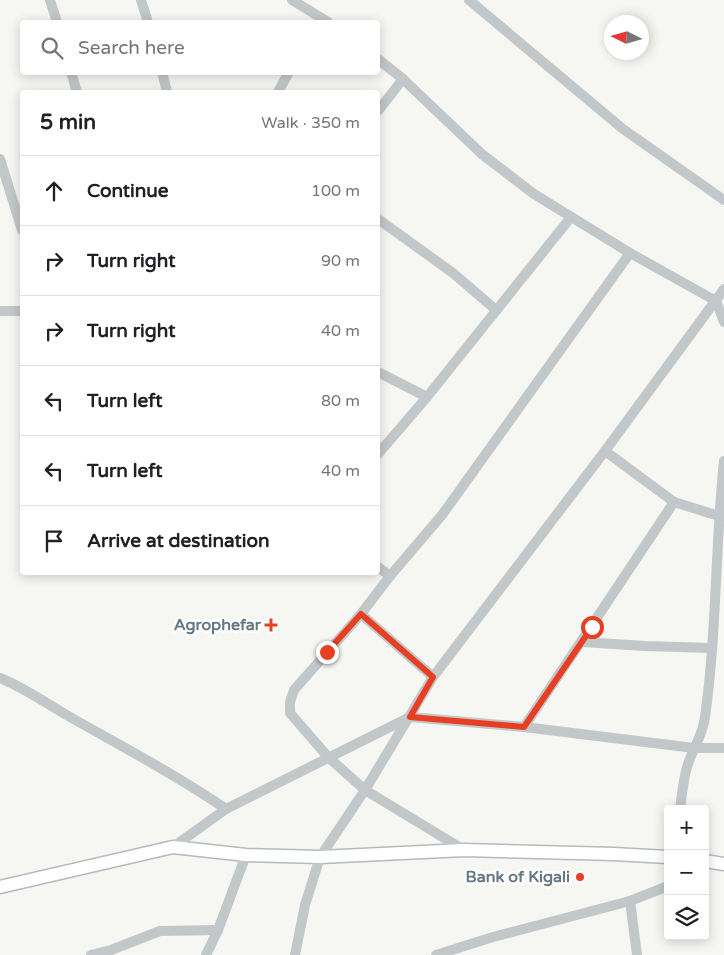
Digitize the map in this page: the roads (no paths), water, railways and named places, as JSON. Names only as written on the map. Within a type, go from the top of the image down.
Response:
[{"type":"main road","points":[[0,887],[173,847],[246,855],[320,857],[464,850],[664,857]]},
{"type":"main road","points":[[709,861],[722,863]]},
{"type":"street","points":[[50,0],[55,20]]},
{"type":"street","points":[[141,0],[147,20]]},
{"type":"street","points":[[292,0],[322,20]]},
{"type":"street","points":[[469,0],[623,129],[724,200]]},
{"type":"street","points":[[380,61],[483,155],[534,194],[630,253],[716,301],[724,322]]},
{"type":"street","points":[[72,75],[76,90]]},
{"type":"street","points":[[163,75],[166,90]]},
{"type":"street","points":[[279,90],[287,75]]},
{"type":"street","points":[[380,108],[402,79]]},
{"type":"street","points":[[0,159],[20,224]]},
{"type":"street","points":[[380,452],[571,217]]},
{"type":"street","points":[[380,220],[453,273],[496,310]]},
{"type":"street","points":[[464,850],[364,790],[328,757],[290,713],[290,702],[294,690],[361,614],[390,576],[442,515],[630,253]]},
{"type":"street","points":[[295,955],[305,904],[320,857],[410,717],[433,677],[605,451],[724,289]]},
{"type":"street","points":[[0,311],[20,311]]},
{"type":"street","points":[[380,373],[426,397]]},
{"type":"street","points":[[605,451],[674,502],[718,516]]},
{"type":"street","points":[[681,805],[687,766],[705,718],[718,516],[724,461]]},
{"type":"street","points":[[524,727],[674,502]]},
{"type":"street","points":[[380,568],[390,576]]},
{"type":"street","points":[[361,614],[433,677]]},
{"type":"street","points":[[582,642],[711,648]]},
{"type":"street","points":[[0,678],[18,685],[52,707],[188,783],[226,809]]},
{"type":"street","points":[[173,847],[226,809],[410,717],[524,727],[694,748],[724,748]]},
{"type":"street","points":[[206,955],[218,930],[246,855]]},
{"type":"street","points":[[709,868],[722,863]]},
{"type":"street","points":[[436,955],[630,901],[664,888]]},
{"type":"street","points":[[630,901],[637,955]]},
{"type":"street","points":[[91,955],[111,950],[160,931],[218,930]]},
{"type":"place","name":"Agrophefar","points":[[271,625]]},
{"type":"place","name":"Bank of Kigali","points":[[580,877]]}]
